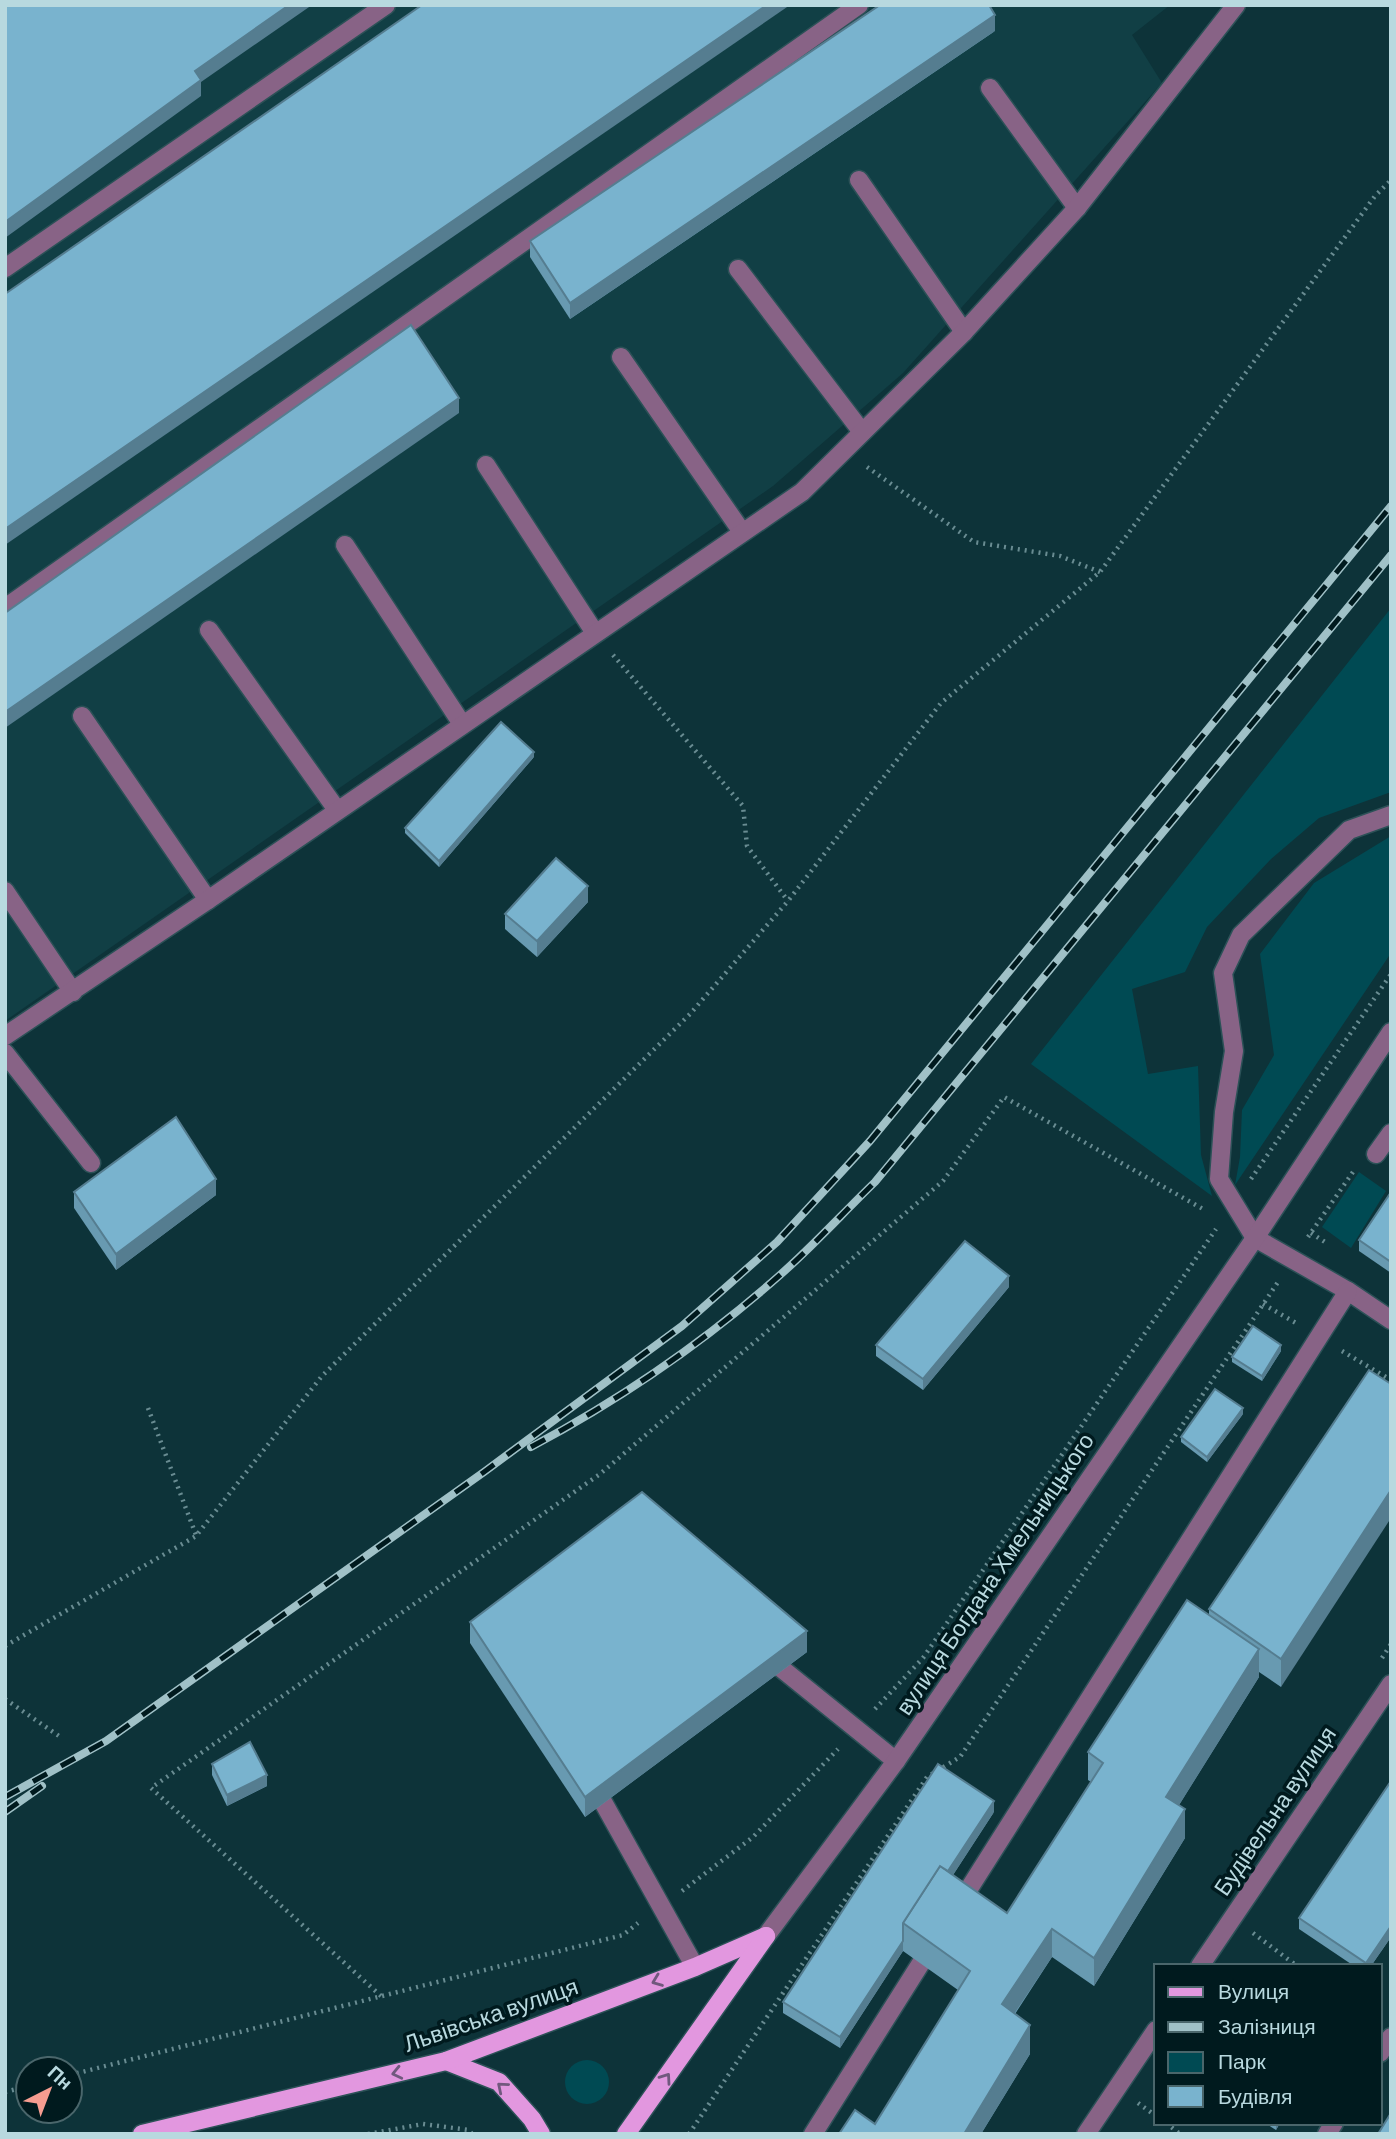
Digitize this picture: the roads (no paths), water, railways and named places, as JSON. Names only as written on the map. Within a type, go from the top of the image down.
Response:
[{"type":"main road","name":"Львівська вулиця","points":[[142,2134],[446,2061],[695,1967],[765,1936]]},
{"type":"main road","name":"вулиця Богдана Хмельницького","points":[[626,2134],[765,1936]]},
{"type":"main road","points":[[446,2061],[499,2082],[532,2119],[541,2134]]},
{"type":"street","points":[[5,268],[386,5]]},
{"type":"street","points":[[5,608],[859,5]]},
{"type":"street","points":[[5,1036],[208,900],[802,492],[964,332],[1077,208],[1236,5]]},
{"type":"street","points":[[990,88],[1077,208]]},
{"type":"street","points":[[859,180],[964,332]]},
{"type":"street","points":[[737,269],[862,432]]},
{"type":"street","points":[[621,357],[742,533]]},
{"type":"street","points":[[486,465],[595,633]]},
{"type":"street","points":[[345,545],[462,724]]},
{"type":"street","points":[[209,630],[337,810]]},
{"type":"street","points":[[82,716],[208,900]]},
{"type":"street","points":[[1391,815],[1349,831],[1241,935],[1223,974],[1234,1051],[1224,1112],[1219,1179],[1255,1238],[1348,1291],[1391,1320]]},
{"type":"street","points":[[5,891],[73,992]]},
{"type":"street","name":"вулиця Богдана Хмельницького","points":[[765,1936],[896,1761],[1255,1238],[1391,1032]]},
{"type":"street","points":[[5,1053],[91,1163]]},
{"type":"street","points":[[1369,1156],[1391,1133]]},
{"type":"street","points":[[813,2134],[1348,1291]]},
{"type":"street","points":[[756,1648],[896,1761]]},
{"type":"street","name":"Будівельна вулиця","points":[[1201,1964],[1384,1708],[1391,1684]]},
{"type":"street","points":[[587,1773],[695,1967]]},
{"type":"street","points":[[1086,2134],[1154,2033]]},
{"type":"railway","points":[[5,1797],[106,1741],[484,1472],[682,1326],[777,1242],[870,1141],[1391,506]]},
{"type":"railway","points":[[531,1447],[629,1389],[721,1324],[792,1264],[875,1182],[1391,555]]},
{"type":"railway","points":[[5,1812],[42,1786]]}]
